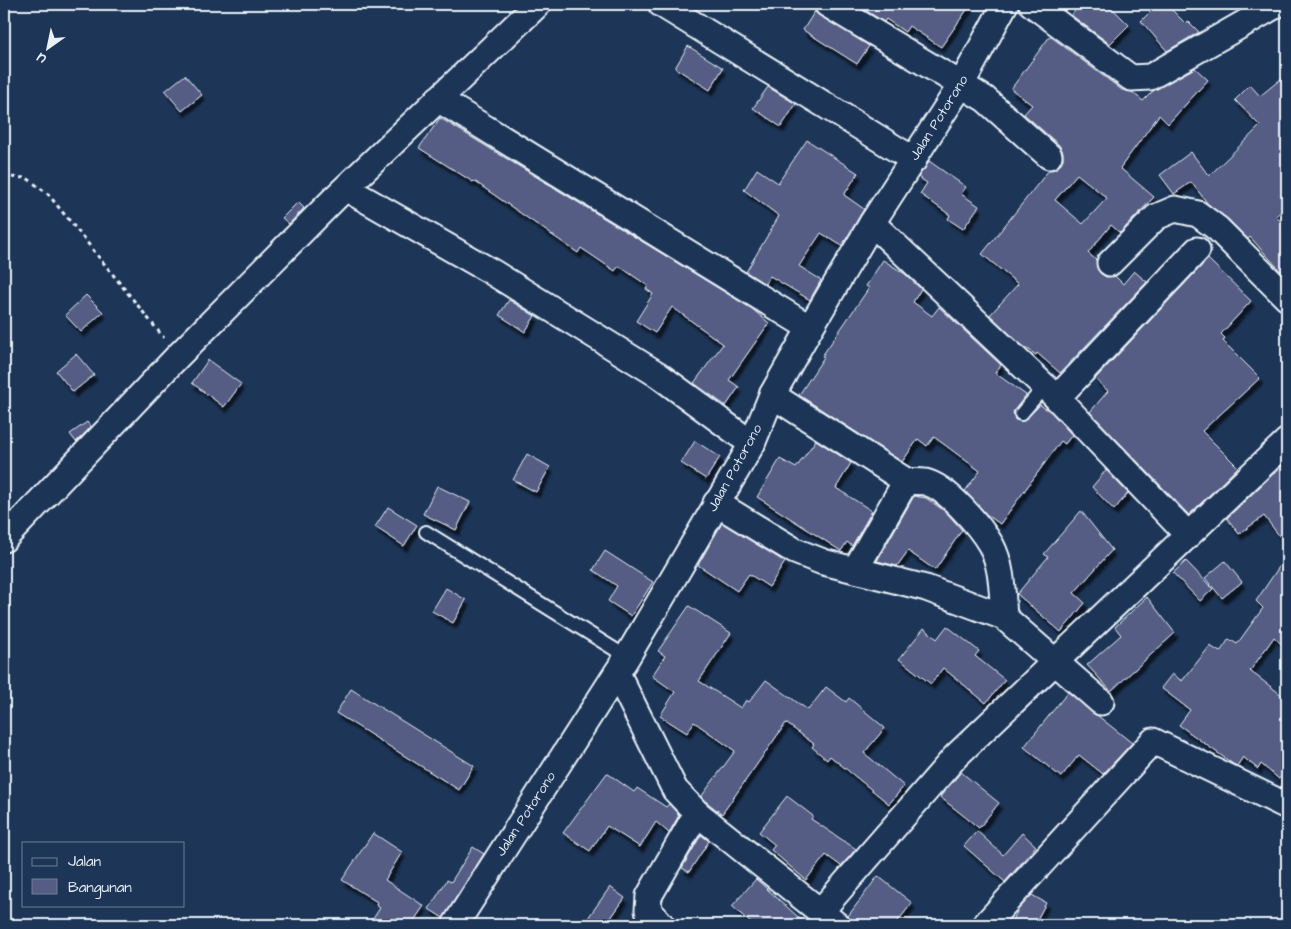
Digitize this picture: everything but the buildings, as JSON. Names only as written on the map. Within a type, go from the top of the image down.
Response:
[{"type":"street","points":[[4,539],[178,356],[438,99],[538,4]]},
{"type":"street","points":[[661,4],[914,160]]},
{"type":"street","points":[[828,4],[985,99],[1049,156]]},
{"type":"street","name":"Jalan Potorono","points":[[455,925],[622,665],[752,444],[772,395],[810,328],[872,223],[961,85],[1005,4]]},
{"type":"street","points":[[1032,4],[1132,78],[1150,77],[1278,4]]},
{"type":"street","points":[[438,99],[810,328]]},
{"type":"street","points":[[347,189],[492,272],[657,374],[752,444]]},
{"type":"street","points":[[1110,263],[1156,217],[1175,209],[1198,214],[1218,229],[1287,298]]},
{"type":"street","points":[[872,223],[1051,392],[1187,534]]},
{"type":"street","points":[[1051,392],[1197,250]]},
{"type":"street","points":[[772,395],[906,482],[926,482],[941,489],[970,516],[992,546],[1001,577],[1004,617]]},
{"type":"street","points":[[622,665],[663,770],[675,790],[697,813],[829,918],[956,756],[1187,534],[1287,443]]},
{"type":"street","points":[[855,570],[906,482]]},
{"type":"street","points":[[716,503],[795,551],[855,570],[926,588],[1004,617],[1102,702]]},
{"type":"street","points":[[985,925],[1153,741],[1285,801]]},
{"type":"street","points":[[662,925],[648,910],[648,896],[697,813]]},
{"type":"lane","points":[[1021,414],[1051,392]]},
{"type":"lane","points":[[426,532],[622,665]]},
{"type":"path","points":[[4,177],[26,178],[48,194],[178,356]]}]
